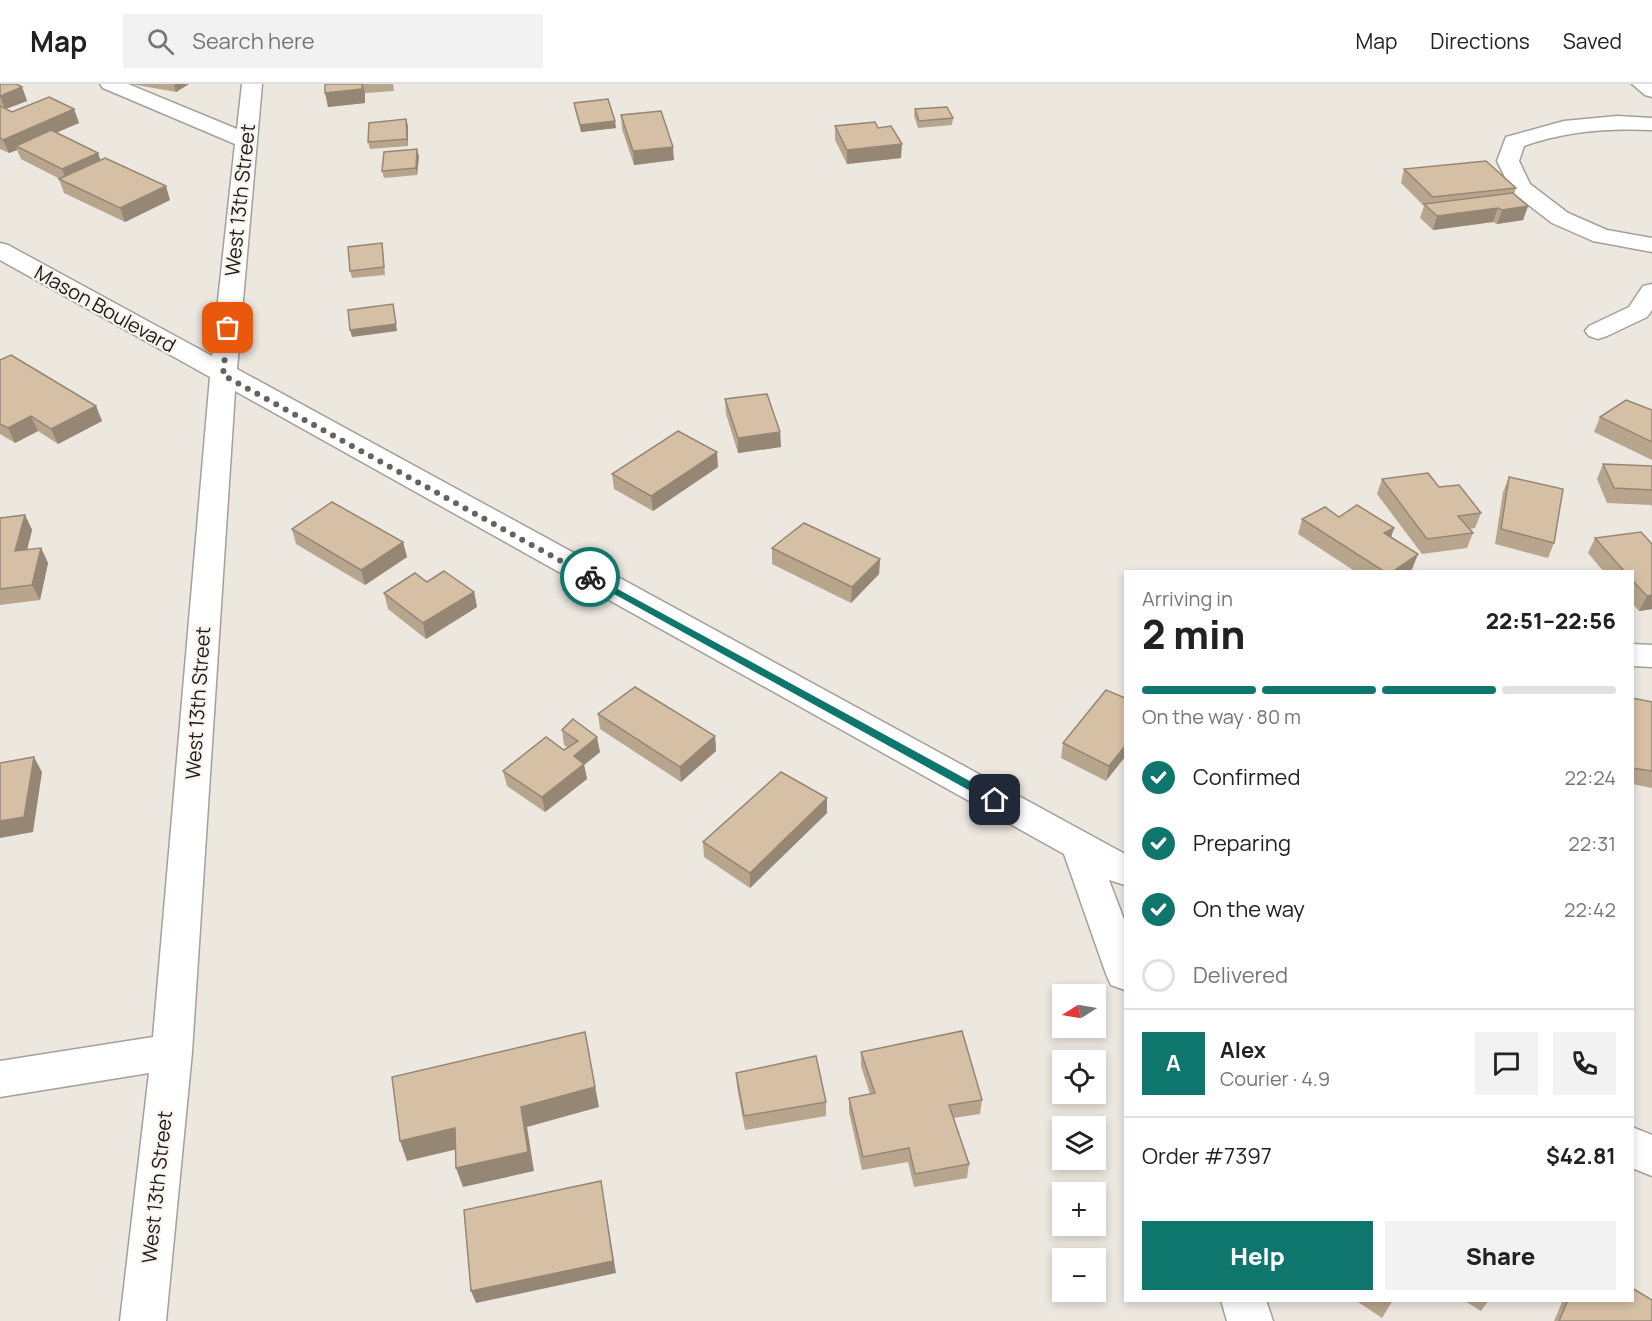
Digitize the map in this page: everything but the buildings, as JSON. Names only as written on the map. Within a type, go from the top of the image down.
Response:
[{"type":"street","points":[[110,84],[246,141]]},
{"type":"street","name":"West 13th Street","points":[[142,1321],[172,1052],[223,375],[252,84]]},
{"type":"street","points":[[1642,84],[1652,92]]},
{"type":"street","points":[[1652,124],[1604,124],[1542,131],[1514,142],[1508,161],[1521,188],[1560,218],[1601,236],[1652,245]]},
{"type":"street","name":"Mason Boulevard","points":[[0,250],[1124,870]]},
{"type":"street","points":[[1598,331],[1638,312],[1652,291]]},
{"type":"street","points":[[1634,655],[1652,656]]},
{"type":"street","points":[[1079,846],[1124,971]]},
{"type":"street","points":[[0,1079],[172,1052]]},
{"type":"street","points":[[1634,1147],[1652,1157]]},
{"type":"street","points":[[1244,1302],[1250,1321]]},
{"type":"way so far","points":[[228,328],[223,375],[590,577]]},
{"type":"route","points":[[590,577],[995,800]]}]
